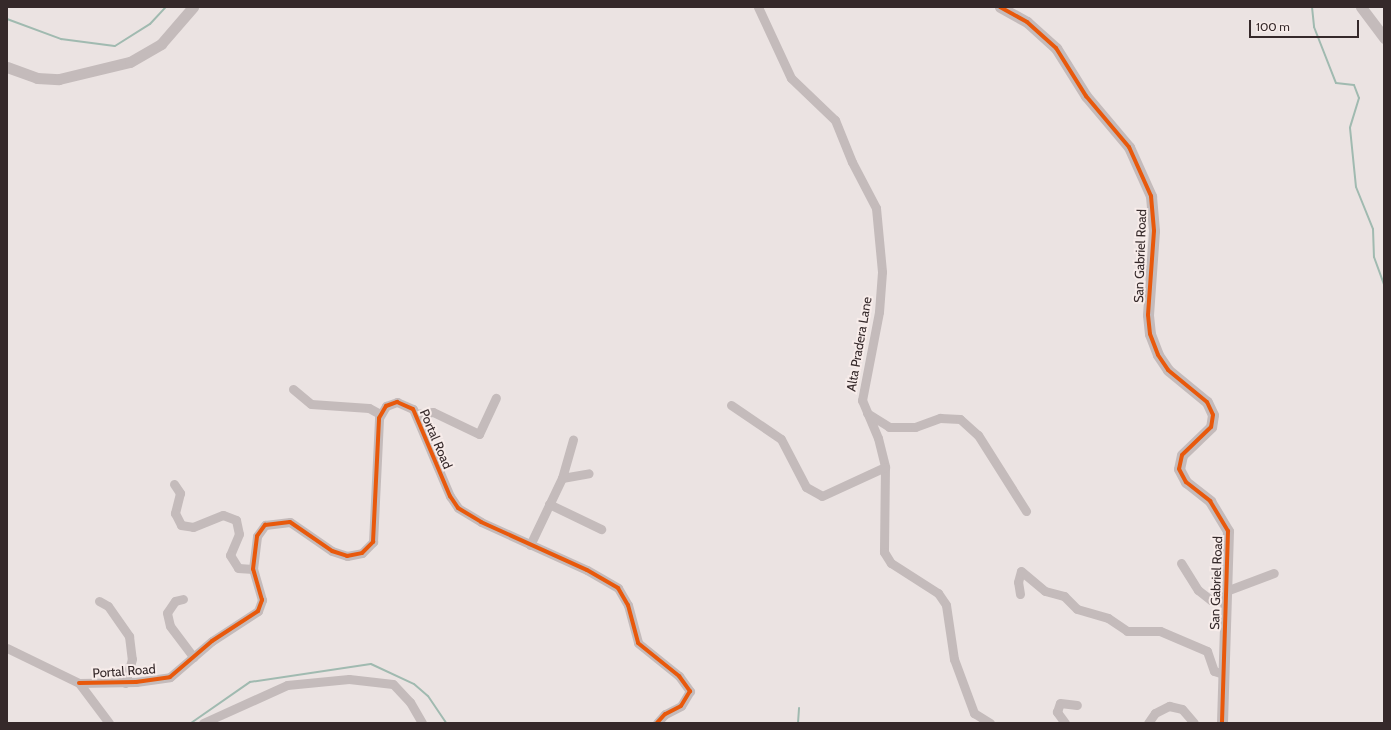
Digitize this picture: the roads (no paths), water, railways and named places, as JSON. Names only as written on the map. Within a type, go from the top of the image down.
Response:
[{"type":"street","points":[[7,67],[36,78],[59,79],[130,62],[161,44],[193,7]]},
{"type":"street","name":"Alta Pradera Lane","points":[[758,7],[791,78],[836,120],[852,162],[876,208],[882,272],[879,312],[862,400],[878,438],[885,467],[884,552],[891,563],[938,593],[946,605],[954,659],[974,713],[990,723]]},
{"type":"street","name":"San Gabriel Road","points":[[1000,7],[1027,22],[1056,48],[1086,96],[1130,147],[1151,196],[1154,231],[1148,315],[1150,334],[1168,370],[1207,402],[1213,415],[1211,427],[1182,455],[1179,469],[1186,482],[1210,501],[1228,531],[1222,723]]},
{"type":"street","points":[[1361,7],[1384,38]]},
{"type":"street","points":[[293,390],[312,404],[369,408],[380,414]]},
{"type":"street","points":[[416,414],[433,412],[479,434],[496,398]]},
{"type":"street","name":"Portal Road","points":[[79,683],[125,683],[170,677],[193,657],[258,611],[262,600],[253,568],[257,536],[265,525],[276,522],[290,522],[332,551],[347,556],[362,553],[373,542],[380,414],[386,406],[397,402],[408,405],[416,414],[450,496],[458,508],[618,588],[628,605],[638,643],[687,684],[690,691],[686,700],[657,723]]},
{"type":"street","points":[[731,405],[781,439],[806,487],[822,496],[885,467]]},
{"type":"street","points":[[867,413],[889,427],[915,427],[940,418],[960,419],[978,435],[1026,511]]},
{"type":"street","points":[[530,544],[562,478],[573,440]]},
{"type":"street","points":[[562,478],[589,473]]},
{"type":"street","points":[[174,484],[180,493],[175,513],[181,525],[193,527],[223,515],[236,520],[238,534],[230,555],[238,568],[253,568]]},
{"type":"street","points":[[549,504],[600,529]]},
{"type":"street","points":[[1181,563],[1198,590],[1211,600],[1226,596],[1274,573]]},
{"type":"street","points":[[1020,594],[1018,582],[1021,571],[1045,591],[1064,596],[1077,609],[1108,618],[1126,631],[1160,631],[1207,651],[1214,671],[1223,674]]},
{"type":"street","points":[[183,599],[175,601],[167,613],[170,626],[193,657]]},
{"type":"street","points":[[99,601],[108,606],[129,636],[132,658],[125,683]]},
{"type":"street","points":[[7,648],[79,683],[109,723]]},
{"type":"street","points":[[203,723],[287,685],[349,679],[393,684],[410,702],[422,723]]},
{"type":"street","points":[[1065,723],[1058,712],[1060,703],[1077,705]]},
{"type":"street","points":[[1148,723],[1155,713],[1169,706],[1182,709],[1194,723]]},
{"type":"waterway","points":[[7,19],[61,39],[115,46],[150,24],[166,7]]},
{"type":"waterway","points":[[1312,7],[1314,27],[1336,83],[1354,85],[1359,98],[1350,128],[1356,187],[1373,229],[1374,257],[1384,285]]},
{"type":"waterway","points":[[191,723],[250,682],[371,664],[414,684],[428,696],[446,723]]},
{"type":"waterway","points":[[798,723],[799,708]]}]
